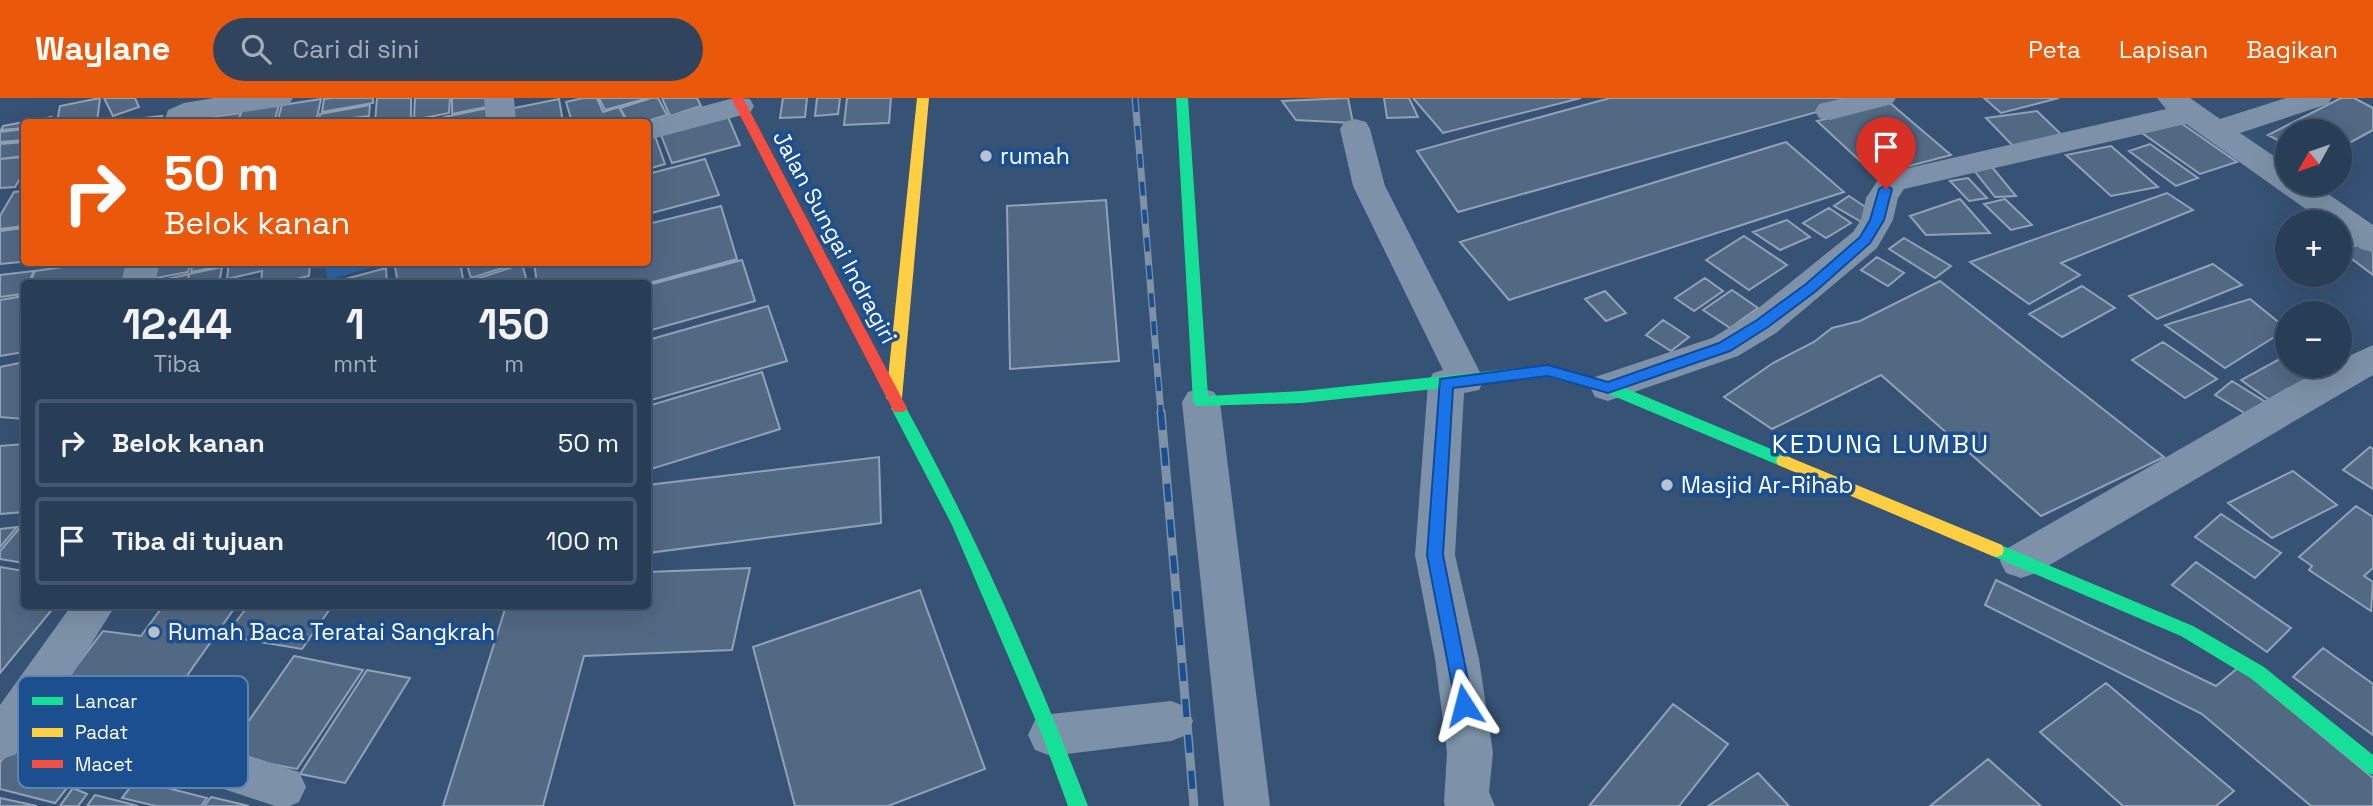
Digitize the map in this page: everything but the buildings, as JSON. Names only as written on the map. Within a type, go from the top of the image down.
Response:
[{"type":"street","points":[[179,119],[195,110],[278,98]]},
{"type":"street","points":[[499,98],[501,119]]},
{"type":"street","points":[[894,398],[923,98]]},
{"type":"street","points":[[1182,98],[1200,402],[1247,806]]},
{"type":"street","points":[[1830,111],[1881,98]]},
{"type":"street","points":[[1608,387],[1725,347],[1763,324],[1865,240],[1877,220],[1882,198],[1893,181],[2192,114],[2317,98]]},
{"type":"street","points":[[651,130],[738,102]]},
{"type":"street","name":"Jalan Sungai Indragiri","points":[[738,102],[960,524],[1051,735],[1078,806]]},
{"type":"street","points":[[2192,114],[2275,172]]},
{"type":"street","points":[[1355,130],[1370,186],[1456,381],[1435,555],[1457,659],[1467,728],[1470,753],[1466,793],[1468,805]]},
{"type":"street","points":[[2309,196],[2373,241]]},
{"type":"street","points":[[2021,561],[2373,358]]},
{"type":"street","points":[[1200,402],[1302,397],[1548,371],[1608,387],[2187,631],[2258,674],[2373,766]]},
{"type":"street","points":[[48,676],[92,609]]},
{"type":"street","points":[[0,739],[18,717]]},
{"type":"street","points":[[1051,735],[1171,721]]},
{"type":"street","points":[[248,776],[283,788]]},
{"type":"shaded area","points":[[325,266],[377,266],[327,280]]},
{"type":"railway","points":[[1135,98],[1161,414]]},
{"type":"railway","points":[[1161,412],[1194,806]]},
{"type":"traffic: fast","points":[[1182,98],[1201,402],[1302,397],[1548,371],[1608,387],[1784,461]]},
{"type":"traffic: fast","points":[[899,408],[960,524],[1051,735],[1078,806]]},
{"type":"traffic: fast","points":[[1996,550],[2187,631],[2258,673],[2373,766]]},
{"type":"traffic: slow","points":[[894,398],[923,98]]},
{"type":"traffic: slow","points":[[1784,461],[1996,550]]},
{"type":"traffic: jam","points":[[737,98],[899,408]]},
{"type":"place","name":"rumah","points":[[986,156]]},
{"type":"place","name":"Masjid Ar-Rihab","points":[[1667,485]]},
{"type":"place","name":"Rumah Baca Teratai Sangkrah","points":[[154,632]]},
{"type":"district","name":"KEDUNG LUMBU","points":[[1881,444]]},
{"type":"route","points":[[1464,705],[1435,555],[1446,383],[1548,371],[1608,387],[1725,347],[1763,324],[1865,240],[1877,220],[1886,189]]}]
